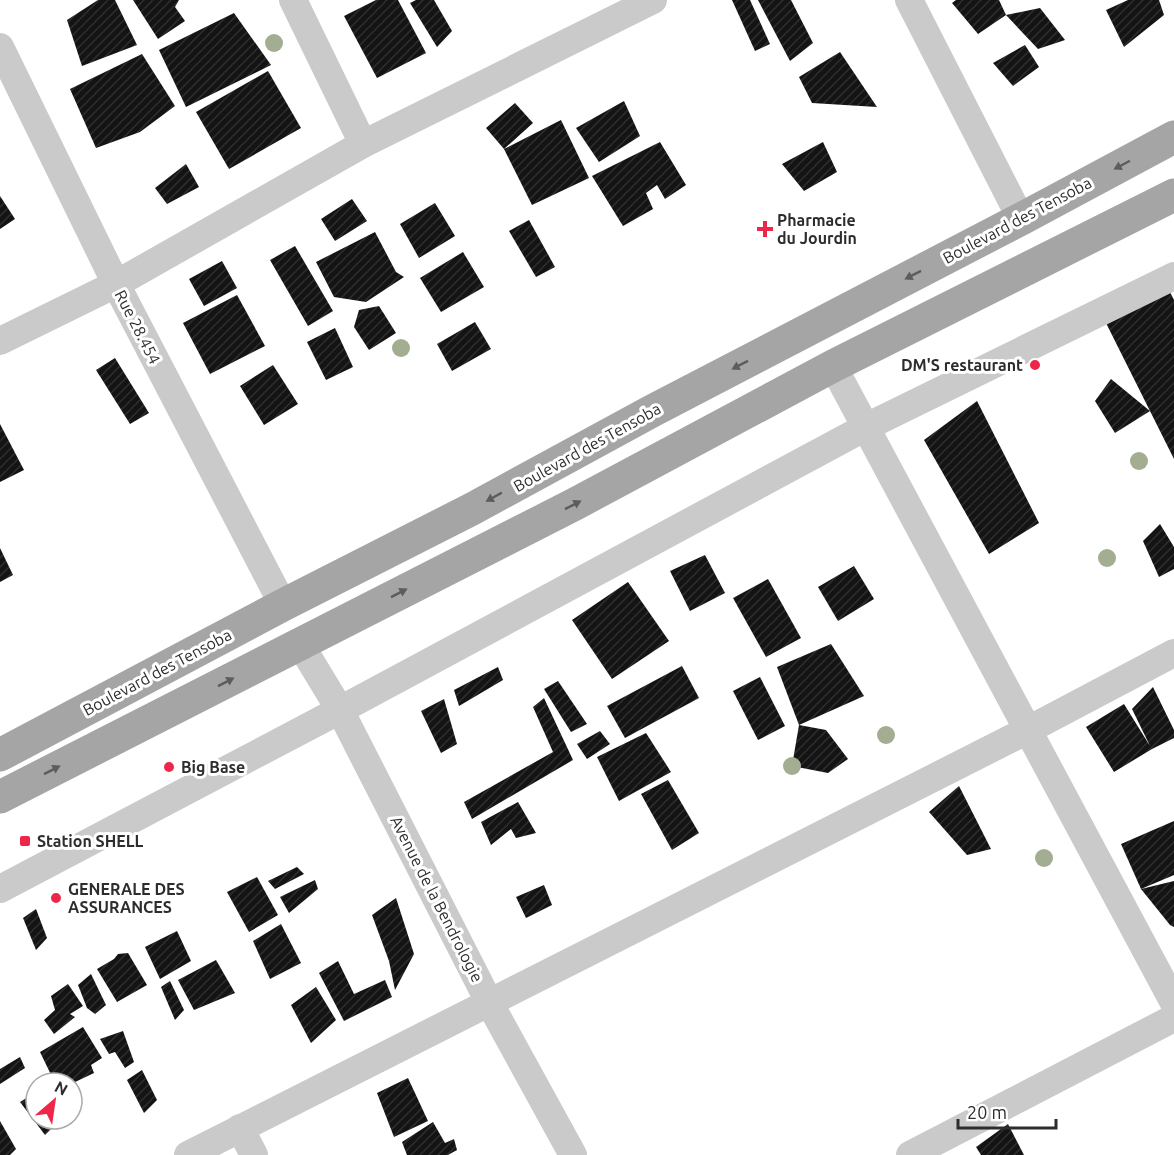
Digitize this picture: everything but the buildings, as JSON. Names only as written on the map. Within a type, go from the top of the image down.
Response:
[{"type":"main road","name":"Boulevard des Tensoba","points":[[0,755],[283,605],[472,509],[652,411],[1174,137]]},
{"type":"main road","points":[[0,797],[575,504],[833,366],[1174,195]]},
{"type":"street","points":[[292,0],[363,144]]},
{"type":"street","points":[[0,341],[116,284],[363,144],[653,0]]},
{"type":"street","points":[[909,0],[1021,219]]},
{"type":"street","name":"Rue 28.454","points":[[0,46],[116,284],[283,605]]},
{"type":"street","points":[[0,889],[340,710],[866,427],[1174,276]]},
{"type":"street","points":[[833,366],[1174,1003]]},
{"type":"street","name":"Avenue de la Bendrologie","points":[[300,644],[340,710],[489,1002],[573,1155]]},
{"type":"street","points":[[188,1155],[1028,730],[1174,653]]},
{"type":"street","points":[[910,1155],[1174,1018]]},
{"type":"street","points":[[240,1128],[254,1155]]},
{"type":"place","name":"Pharmacie du Jourdin","points":[[765,229]]},
{"type":"place","name":"DM'S restaurant","points":[[1035,365]]},
{"type":"place","name":"Big Base","points":[[169,767]]},
{"type":"place","name":"Station SHELL","points":[[25,841]]},
{"type":"place","name":"GENERALE DES ASSURANCES","points":[[56,898]]}]
